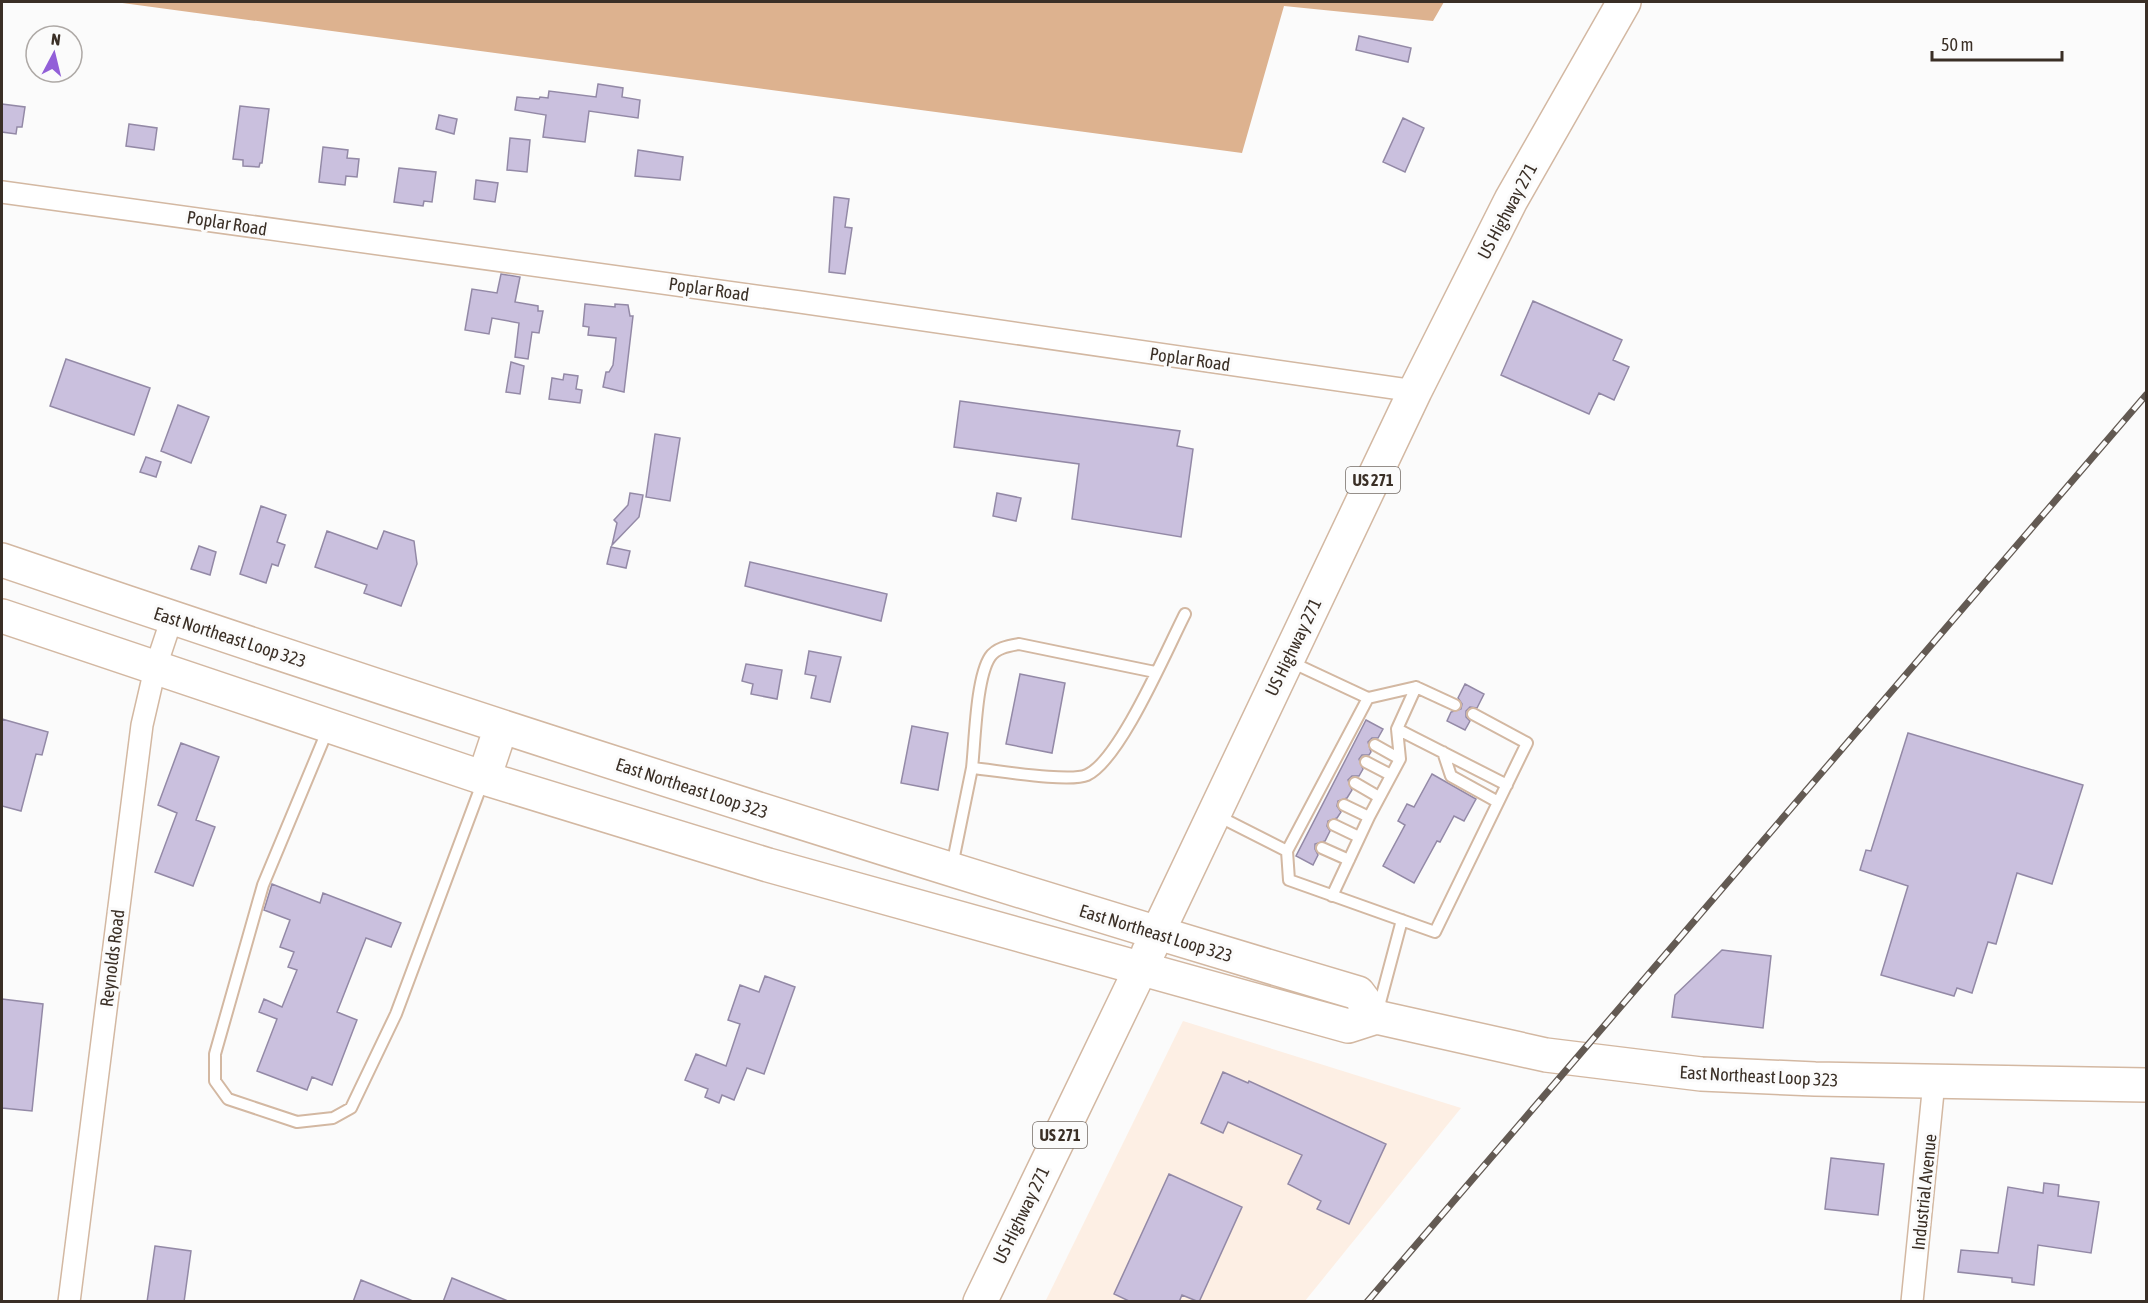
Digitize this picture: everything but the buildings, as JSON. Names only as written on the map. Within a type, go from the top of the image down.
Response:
[{"type":"main road","name":"US Highway 271","points":[[980,1302],[1415,391],[1511,200],[1624,2]]},
{"type":"main road","name":"East Northeast Loop 323","points":[[2,560],[501,727],[1156,934],[1358,993],[1376,1017]]},
{"type":"main road","name":"East Northeast Loop 323","points":[[2,616],[484,778],[768,865],[1348,1026],[1376,1017],[1506,1048],[1634,1068],[1785,1078],[2146,1085]]},
{"type":"main road","points":[[484,778],[501,727]]},
{"type":"main road","points":[[768,865],[783,817]]},
{"type":"street","name":"Poplar Road","points":[[2,192],[801,302],[1415,391]]},
{"type":"street","name":"Reynolds Road","points":[[69,1302],[141,725],[155,669],[172,618]]},
{"type":"street","name":"Industrial Avenue","points":[[1912,1302],[1934,1082]]},
{"type":"lane","points":[[972,768],[1069,778],[1087,775],[1119,741],[1185,614]]},
{"type":"lane","points":[[951,869],[972,768],[980,687],[989,658],[1001,648],[1018,644],[1155,672]]},
{"type":"lane","points":[[1287,660],[1368,698],[1416,687],[1455,705]]},
{"type":"lane","points":[[1332,896],[1379,796],[1400,759],[1397,729],[1416,687]]},
{"type":"lane","points":[[1368,698],[1354,734],[1300,837],[1287,851],[1289,880],[1435,932],[1527,743],[1473,714]]},
{"type":"lane","points":[[329,727],[263,885],[215,1054],[215,1081],[228,1099],[297,1122],[333,1118],[351,1108],[396,1014],[484,778]]},
{"type":"lane","points":[[1397,729],[1507,785]]},
{"type":"lane","points":[[1375,745],[1400,759]]},
{"type":"lane","points":[[1443,752],[1451,776],[1498,802]]},
{"type":"lane","points":[[1366,762],[1391,775]]},
{"type":"lane","points":[[1355,783],[1379,796]]},
{"type":"lane","points":[[1344,805],[1369,817]]},
{"type":"lane","points":[[1213,814],[1287,851]]},
{"type":"lane","points":[[1334,825],[1359,837]]},
{"type":"lane","points":[[1322,848],[1349,860]]},
{"type":"lane","points":[[1376,1017],[1402,920]]},
{"type":"shaded area","points":[[115,2],[1444,2],[1433,21],[1284,6],[1242,153]]},
{"type":"shaded area","points":[[1183,1021],[1461,1108],[1305,1301],[1045,1302]]},
{"type":"railway","points":[[1367,1302],[2146,395]]}]
